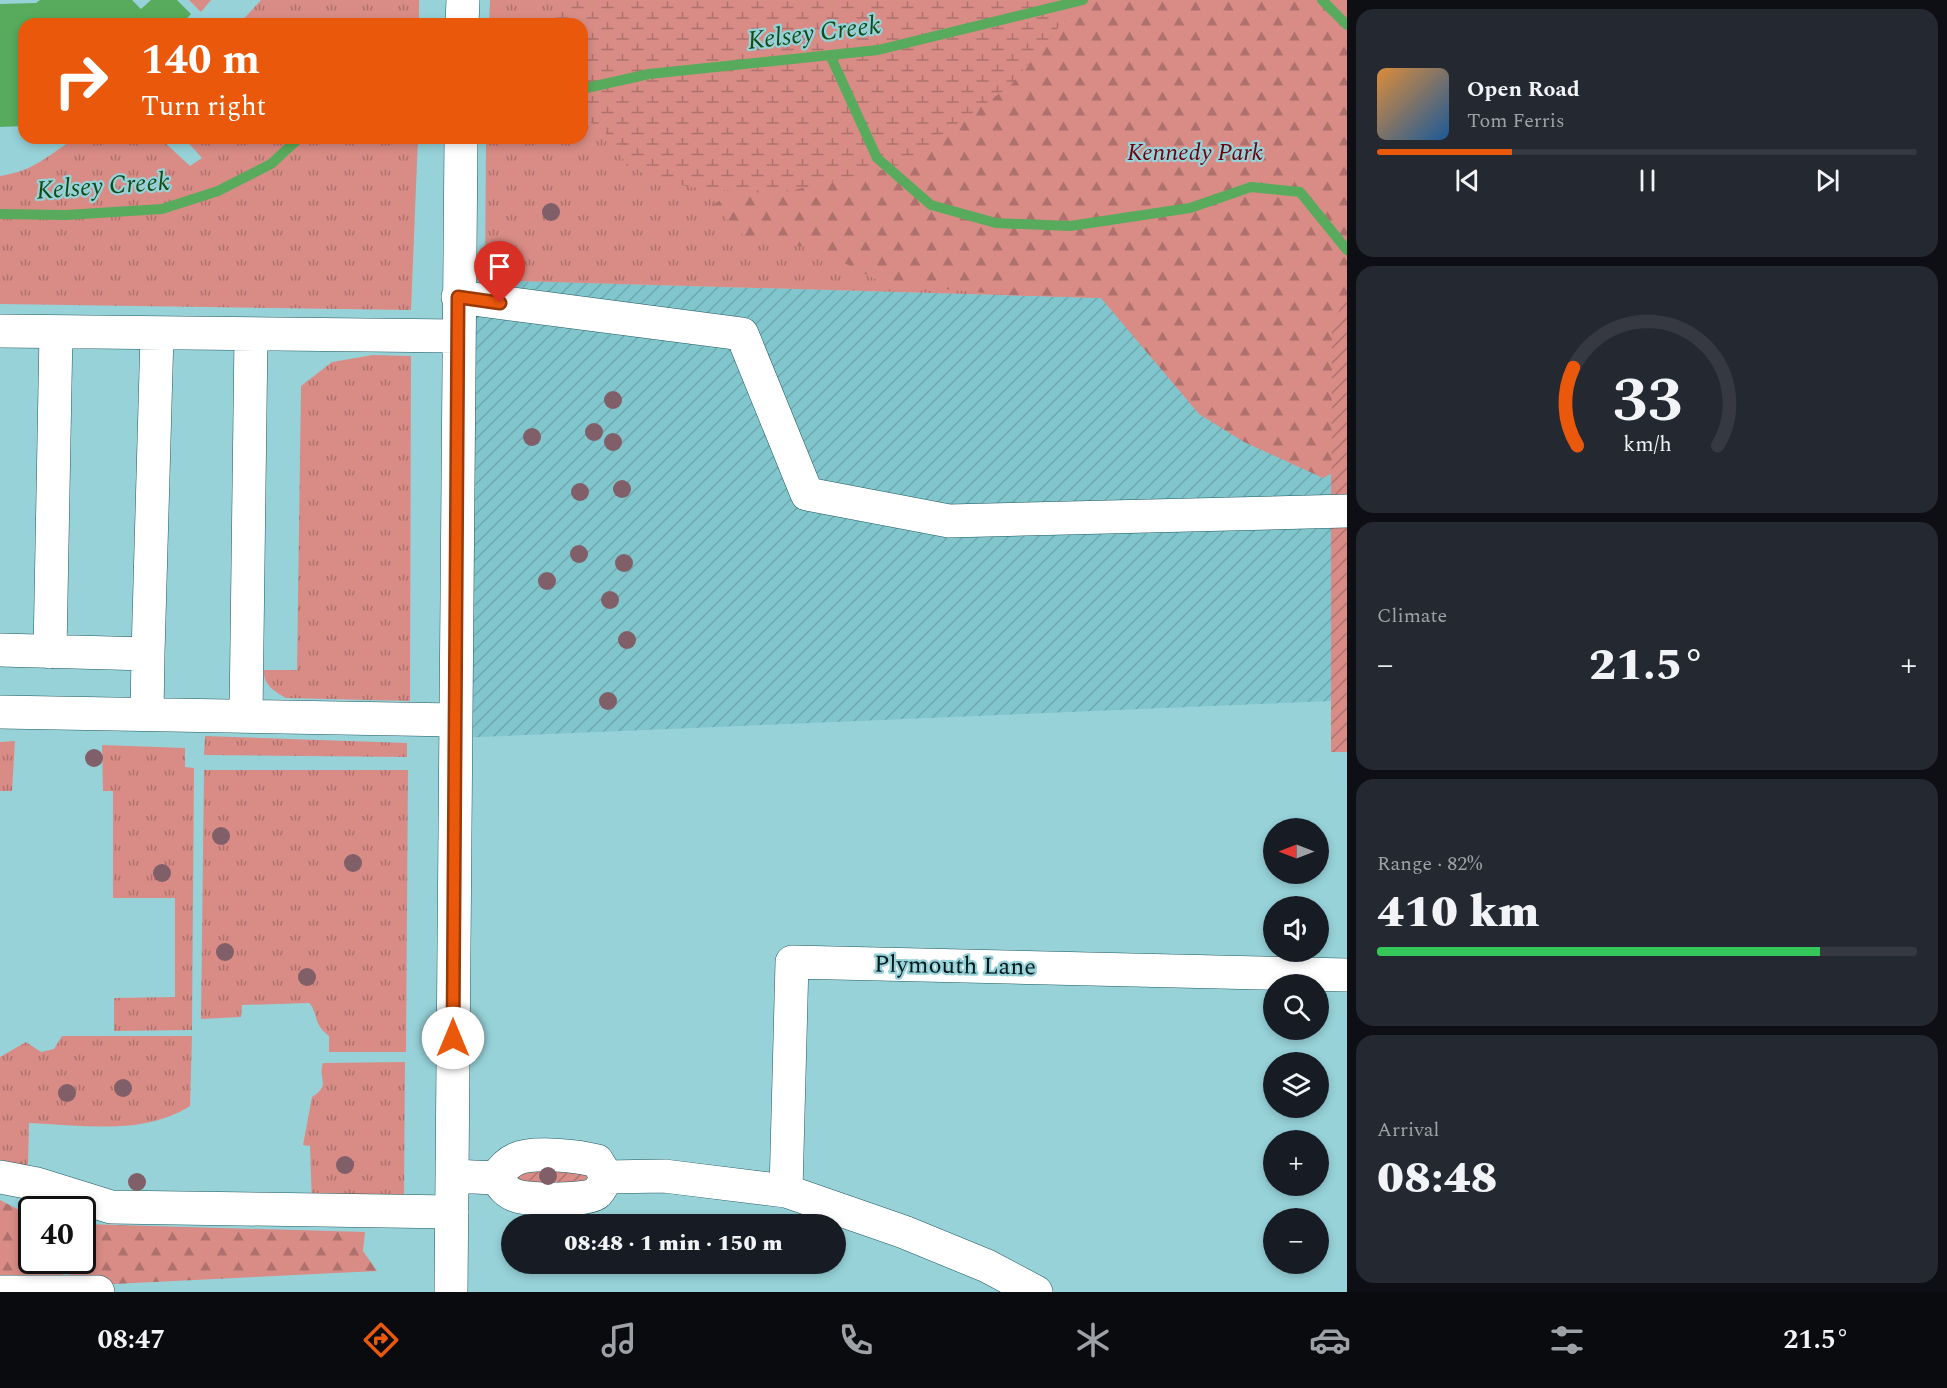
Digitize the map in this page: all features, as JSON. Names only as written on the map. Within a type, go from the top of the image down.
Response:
[{"type":"street","points":[[462,18],[463,0]]},
{"type":"street","points":[[451,1292],[457,336],[461,144]]},
{"type":"street","points":[[458,297],[742,334],[807,494],[949,521],[1347,511]]},
{"type":"street","points":[[0,331],[457,336]]},
{"type":"street","points":[[50,652],[56,332]]},
{"type":"street","points":[[147,714],[157,334]]},
{"type":"street","points":[[246,716],[250,335]]},
{"type":"street","points":[[0,650],[148,654]]},
{"type":"street","points":[[0,712],[455,720]]},
{"type":"street","name":"Plymouth Lane","points":[[786,1191],[792,962],[1347,975]]},
{"type":"street","points":[[452,1176],[496,1178],[506,1190],[518,1197],[588,1198],[596,1194],[607,1177],[663,1176],[786,1191],[904,1232],[987,1266],[1036,1292]]},
{"type":"street","points":[[0,1177],[37,1184],[111,1207],[452,1212]]},
{"type":"street","points":[[0,1292],[98,1292]]},
{"type":"shaded area","points":[[40,0],[132,0],[141,9],[151,0],[177,0],[191,14],[187,18],[18,18],[18,126],[0,127],[0,4],[36,3]]},
{"type":"shaded area","points":[[458,261],[484,261],[485,280],[1135,299],[1332,324],[1331,701],[455,738]]},
{"type":"green space","points":[[189,0],[211,0],[201,12]]},
{"type":"green space","points":[[261,0],[419,0],[419,18],[244,18]]},
{"type":"green space","name":"Kennedy Park","points":[[490,0],[1347,0],[1347,752],[1331,752],[1331,324],[1135,299],[485,280],[486,144],[588,144],[588,18],[489,18]]},
{"type":"green space","points":[[561,0],[1081,0],[1010,86],[923,148],[908,163],[777,194],[688,187],[628,168],[603,129],[588,121],[588,18],[549,18]]},
{"type":"green space","points":[[1084,0],[1347,0],[1347,465],[1323,478],[1244,442],[1199,414],[1101,298],[1006,295],[883,283],[817,249],[746,238],[712,205],[737,191],[890,169],[908,163],[1053,35]]},
{"type":"green space","points":[[68,144],[166,144],[190,166],[202,158],[189,144],[418,144],[411,310],[0,304],[0,176],[33,166]]},
{"type":"green space","points":[[1347,296],[1347,752],[1331,752],[1332,324]]},
{"type":"green space","points":[[373,355],[411,356],[410,701],[286,698],[267,684],[264,670],[297,670],[301,386],[332,362]]},
{"type":"green space","points":[[205,736],[407,743],[407,757],[204,755]]},
{"type":"green space","points":[[15,741],[12,791],[0,791],[0,742]]},
{"type":"green space","points":[[102,745],[185,748],[185,767],[194,768],[192,1030],[114,1031],[114,998],[175,997],[175,898],[113,898],[113,791],[103,791]]},
{"type":"green space","points":[[204,770],[408,770],[406,1052],[329,1052],[329,1036],[320,1027],[309,1003],[242,1005],[241,1017],[201,1019]]},
{"type":"green space","points":[[62,1036],[192,1036],[190,1106],[152,1122],[132,1125],[112,1127],[29,1123],[28,1166],[0,1169],[0,1057],[26,1042],[41,1052],[54,1049]]},
{"type":"green space","points":[[405,1062],[404,1204],[312,1204],[310,1146],[303,1145],[312,1097],[323,1085],[323,1063]]},
{"type":"green space","points":[[514,1168],[587,1174],[586,1183],[517,1186]]},
{"type":"green space","points":[[0,1200],[18,1209],[18,1274],[66,1274],[22,1283],[0,1276]]},
{"type":"green space","points":[[96,1224],[365,1232],[363,1251],[377,1271],[114,1284],[66,1274],[96,1274]]},
{"type":"waterway","name":"Kelsey Creek","points":[[588,88],[649,74],[878,50],[1083,0]]},
{"type":"waterway","name":"Kelsey Creek","points":[[1322,0],[1347,25]]},
{"type":"waterway","points":[[830,55],[877,158],[931,205],[996,223],[1070,226],[1190,208],[1251,187],[1300,192],[1347,250]]},
{"type":"waterway","name":"Kelsey Creek","points":[[0,214],[66,215],[162,209],[218,191],[271,164],[293,144]]},
{"type":"route","points":[[453,1038],[458,297],[500,303]]}]
